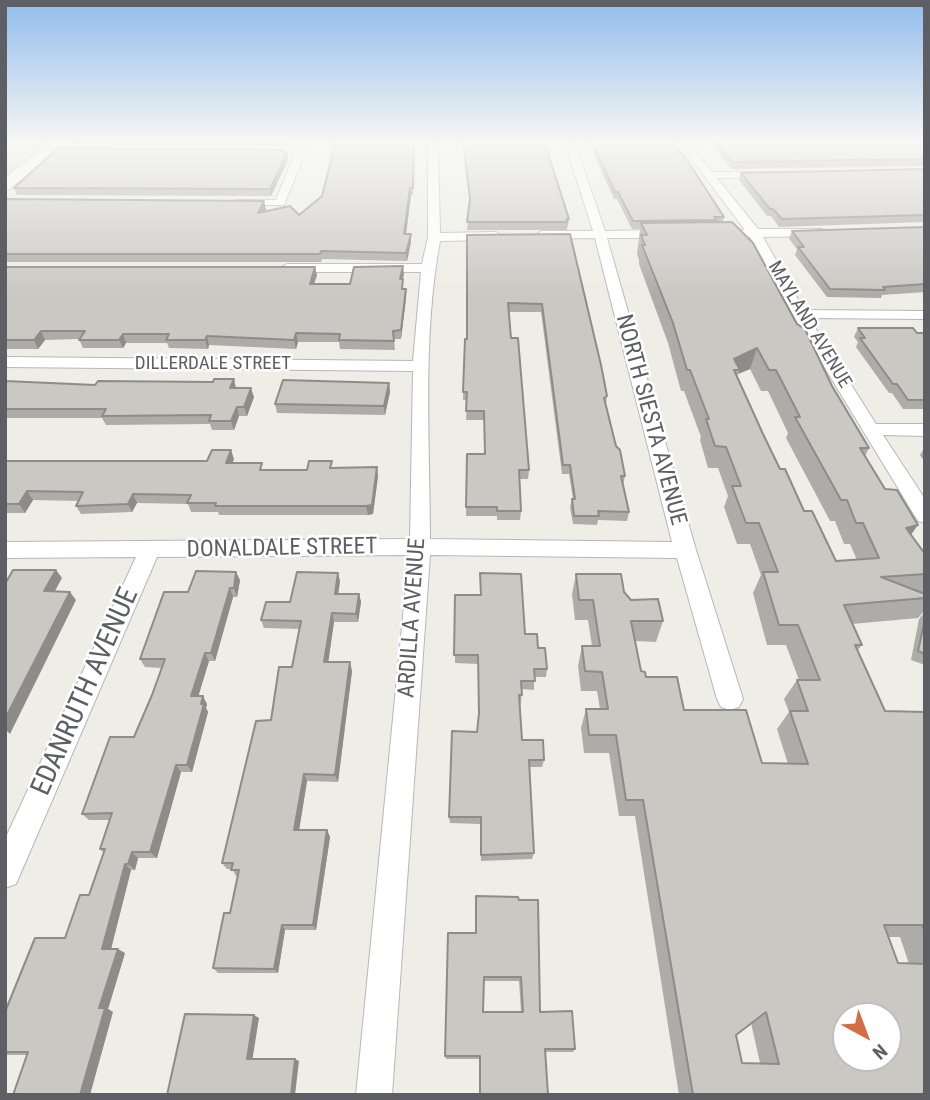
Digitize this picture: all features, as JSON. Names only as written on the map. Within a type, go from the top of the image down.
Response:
[{"type":"street","points":[[225,203],[280,203],[285,192]]},
{"type":"street","name":"ARDILLA AVENUE","points":[[374,1095],[420,547],[421,366],[428,268],[434,237],[434,192]]},
{"type":"street","name":"NORTH SIESTA AVENUE","points":[[586,192],[600,234],[685,550],[730,699]]},
{"type":"street","name":"MAYLAND AVENUE","points":[[723,192],[755,234],[799,314],[925,516]]},
{"type":"street","points":[[703,234],[833,231]]},
{"type":"street","points":[[531,236],[677,234]]},
{"type":"street","points":[[434,237],[503,236]]},
{"type":"street","points":[[278,268],[428,268]]},
{"type":"street","points":[[799,314],[925,315]]},
{"type":"street","name":"DILLERDALE STREET","points":[[5,362],[421,366]]},
{"type":"street","points":[[872,429],[925,429]]},
{"type":"street","name":"DONALDALE STREET","points":[[5,550],[420,547],[685,550]]},
{"type":"street","name":"EDANRUTH AVENUE","points":[[5,873],[149,551]]},
{"type":"building","points":[[323,192],[409,192],[404,234],[411,234],[406,253],[321,251],[320,254],[5,254],[5,199],[264,201],[258,213],[290,206],[299,215]]},
{"type":"building","points":[[469,192],[560,192],[569,219],[567,222],[467,222]]},
{"type":"building","points":[[618,192],[708,192],[724,217],[714,217],[717,220],[633,221]]},
{"type":"building","points":[[757,192],[925,192],[925,215],[782,219]]},
{"type":"building","points":[[732,222],[753,243],[797,324],[805,329],[832,386],[869,448],[860,448],[885,489],[897,490],[918,525],[906,528],[925,554],[925,574],[881,577],[925,594],[925,598],[844,605],[862,645],[855,645],[885,711],[925,712],[925,932],[922,925],[884,925],[898,963],[925,964],[925,1095],[693,1095],[643,800],[626,800],[616,735],[589,735],[586,709],[608,709],[602,672],[585,671],[582,646],[600,646],[593,600],[579,600],[576,574],[621,574],[624,592],[631,600],[658,599],[663,621],[631,621],[641,671],[645,672],[646,677],[677,677],[684,710],[746,710],[762,763],[808,764],[790,711],[808,711],[797,680],[820,680],[798,625],[779,625],[763,572],[778,572],[759,523],[746,523],[732,486],[741,486],[726,447],[715,446],[706,419],[709,419],[690,370],[687,370],[673,323],[642,245],[645,245],[641,235],[647,235],[641,223]],"holes":[[[757,348],[769,370],[776,370],[800,417],[795,417],[841,500],[847,500],[856,523],[863,523],[879,558],[836,561],[812,511],[804,511],[785,469],[780,469],[763,434],[734,370],[740,370],[734,359]],[[766,1012],[779,1064],[742,1063],[736,1035]]]},
{"type":"building","points":[[925,227],[925,284],[883,287],[885,290],[830,289],[798,247],[804,247],[792,231]]},
{"type":"building","points":[[570,234],[601,365],[607,396],[604,398],[616,446],[620,450],[625,476],[621,476],[629,512],[598,511],[599,516],[574,516],[572,499],[575,499],[570,465],[563,465],[542,304],[508,303],[511,338],[518,338],[529,470],[519,470],[521,511],[497,511],[497,507],[466,507],[467,454],[485,454],[484,411],[466,411],[467,392],[463,392],[467,339],[467,235]]},
{"type":"building","points":[[403,266],[400,279],[403,279],[402,289],[406,289],[401,330],[393,331],[394,341],[339,340],[340,334],[296,333],[294,340],[207,336],[205,340],[166,340],[169,334],[123,334],[119,340],[79,340],[85,331],[41,331],[34,340],[5,340],[5,267],[315,267],[310,284],[350,284],[354,267]]},
{"type":"building","points":[[858,328],[913,328],[917,333],[925,333],[925,400],[908,400],[897,384],[893,384],[860,338],[865,338]]},
{"type":"building","points":[[214,379],[234,379],[230,388],[251,388],[244,407],[237,407],[231,421],[209,421],[211,415],[102,416],[106,409],[5,409],[5,381],[95,385],[98,381],[213,382]]},
{"type":"building","points":[[283,380],[389,383],[384,406],[275,404]]},
{"type":"building","points":[[212,450],[231,450],[226,463],[262,463],[260,470],[307,470],[309,461],[332,461],[330,468],[377,467],[372,505],[215,506],[216,503],[187,503],[191,495],[133,494],[128,504],[76,506],[83,492],[27,491],[19,504],[5,504],[5,461],[207,461]]},
{"type":"building","points":[[13,570],[56,570],[44,591],[70,592],[5,719],[5,584]]},
{"type":"building","points":[[196,571],[236,572],[234,588],[230,588],[211,653],[205,653],[191,696],[203,696],[201,704],[204,704],[187,765],[176,765],[150,852],[132,852],[128,864],[125,864],[102,949],[118,949],[99,1008],[105,1008],[80,1095],[13,1095],[28,1052],[5,1052],[5,1012],[35,938],[65,938],[80,895],[89,895],[105,849],[100,849],[112,813],[82,814],[110,737],[134,737],[152,695],[165,659],[140,659],[164,592],[188,592]]},
{"type":"building","points":[[297,572],[338,573],[335,594],[359,594],[356,614],[332,613],[324,662],[350,662],[335,775],[304,774],[294,830],[327,830],[313,925],[282,925],[274,969],[213,968],[224,913],[230,913],[239,870],[231,870],[233,863],[222,863],[256,721],[271,720],[279,667],[292,667],[301,621],[261,620],[266,602],[290,602]]},
{"type":"building","points":[[480,573],[521,574],[525,634],[537,634],[538,648],[545,648],[547,669],[534,669],[535,681],[521,681],[522,695],[519,695],[522,740],[543,740],[544,760],[529,760],[534,853],[481,855],[481,817],[449,817],[452,731],[477,732],[479,713],[478,655],[454,655],[455,595],[481,595]]},
{"type":"building","points":[[925,619],[925,654],[918,651]]},
{"type":"building","points":[[476,896],[538,900],[540,1012],[572,1011],[575,1049],[545,1049],[548,1095],[480,1095],[480,1056],[445,1056],[448,933],[476,933]],"holes":[[[484,977],[521,977],[523,1012],[483,1012]]]},
{"type":"building","points":[[185,1014],[254,1015],[247,1059],[295,1059],[291,1095],[167,1095]]}]
